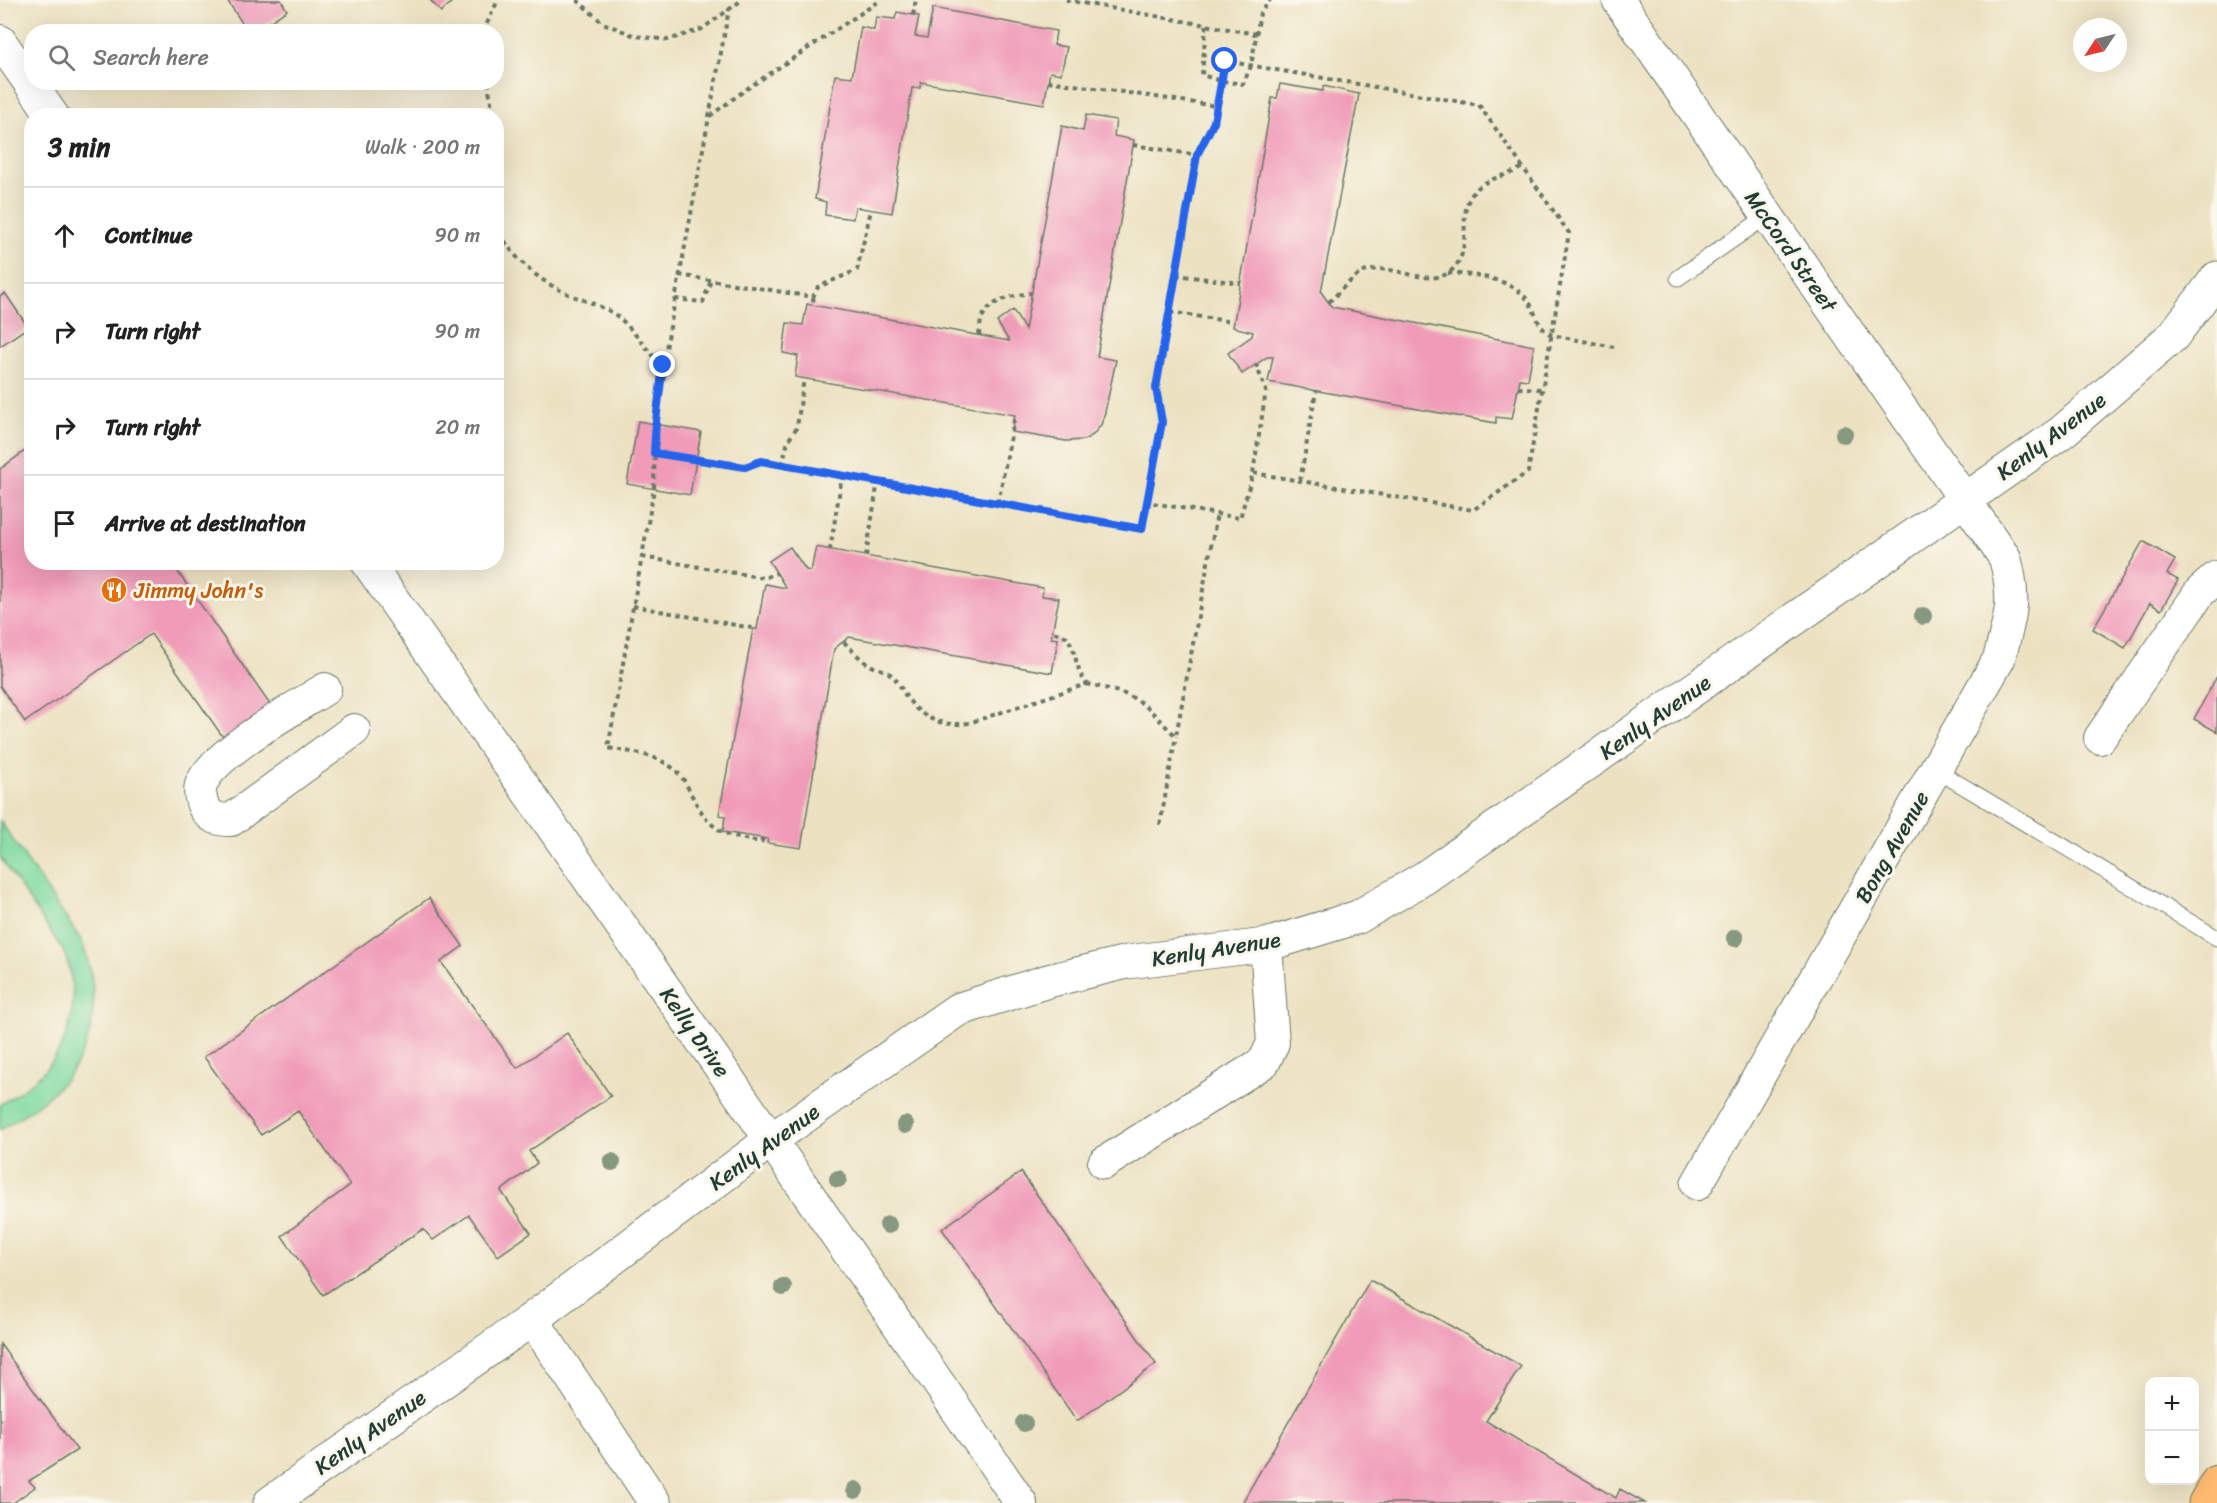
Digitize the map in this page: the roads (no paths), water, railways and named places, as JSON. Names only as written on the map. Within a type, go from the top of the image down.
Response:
[{"type":"main road","points":[[2205,1503],[2217,1482]]},
{"type":"street","name":"McCord Street","points":[[1618,0],[1965,500]]},
{"type":"street","points":[[0,41],[24,75]]},
{"type":"street","points":[[35,90],[47,108]]},
{"type":"street","name":"Kenly Avenue","points":[[270,1503],[532,1320],[771,1140],[957,1010],[1048,981],[1127,962],[1266,945],[1358,917],[1424,878],[2062,432],[2173,336],[2217,278]]},
{"type":"street","name":"Bong Avenue","points":[[1697,1185],[1999,659],[2012,610],[2012,584],[2005,558],[1965,500]]},
{"type":"street","name":"Kelly Drive","points":[[373,570],[771,1140],[1021,1503]]},
{"type":"street","points":[[2100,738],[2200,592],[2217,577]]},
{"type":"street","points":[[325,689],[233,748],[213,766],[201,786],[200,800],[207,812],[218,820],[231,820],[354,730]]},
{"type":"street","points":[[1104,1163],[1239,1080],[1264,1062],[1273,1043],[1266,945]]},
{"type":"street","points":[[532,1320],[655,1503]]},
{"type":"lane","points":[[1678,278],[1767,216]]},
{"type":"lane","points":[[1936,770],[2217,938]]},
{"type":"place","name":"Jimmy John's","points":[[114,590]]}]
